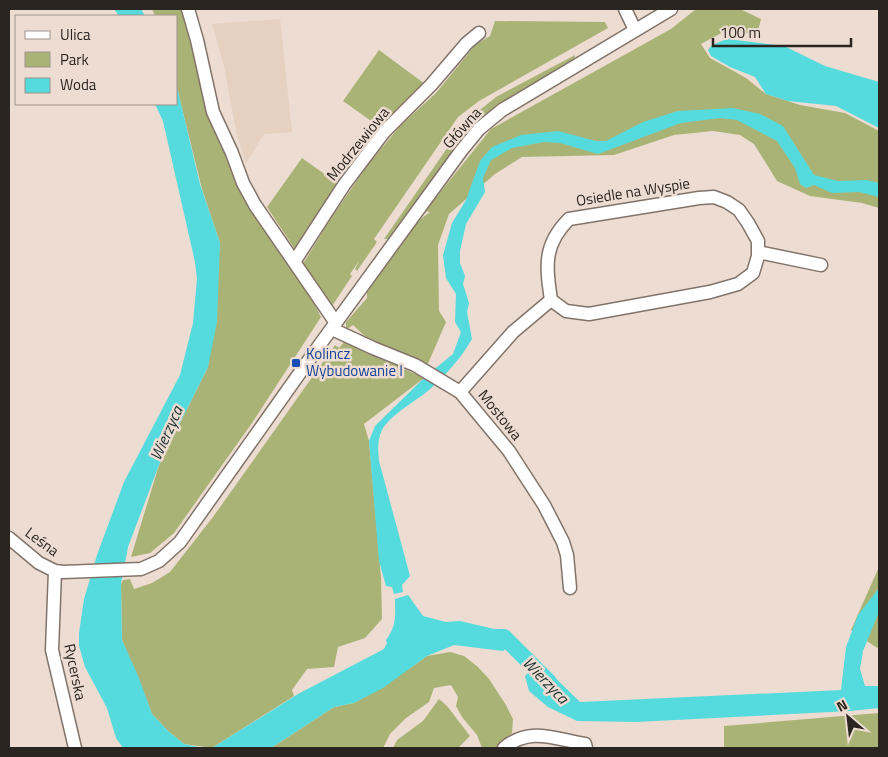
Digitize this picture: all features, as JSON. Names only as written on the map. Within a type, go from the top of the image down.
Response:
[{"type":"street","points":[[188,9],[213,112],[232,152],[243,183],[255,205],[334,326]]},
{"type":"street","points":[[625,9],[635,30]]},
{"type":"street","name":"Główna","points":[[126,570],[141,569],[159,561],[180,542],[460,151],[479,129],[502,110],[670,9]]},
{"type":"street","name":"Modrzewiowa","points":[[294,262],[344,185],[384,132],[431,85],[467,43],[479,34]]},
{"type":"street","name":"Osiedle na Wyspie","points":[[551,300],[546,269],[550,248],[557,231],[568,219],[699,198],[714,198],[727,202],[739,210],[758,241],[758,252]]},
{"type":"street","points":[[460,392],[513,332],[551,300],[566,311],[589,314],[710,292],[738,284],[753,273],[758,252],[822,265]]},
{"type":"street","name":"Mostowa","points":[[334,326],[372,348],[415,365],[460,392],[509,451],[544,505],[563,542],[567,555],[570,588]]},
{"type":"street","name":"Leśna","points":[[9,538],[29,556],[55,571],[126,570]]},
{"type":"street","name":"Rycerska","points":[[55,571],[52,650],[75,748]]},
{"type":"street","points":[[504,748],[523,736],[533,734],[585,746]]},
{"type":"shaded area","points":[[280,19],[292,132],[264,134],[246,163],[237,135],[224,66],[212,24]]},
{"type":"green space","points":[[152,9],[184,9],[204,90],[227,161],[244,192],[291,257],[321,317],[252,423],[174,533],[150,553],[131,557],[159,465],[208,367],[220,243],[202,189],[178,92],[178,15],[155,15]]},
{"type":"green space","points":[[696,9],[740,9],[761,19],[757,35],[727,30],[701,44],[710,58],[746,78],[766,94],[800,105],[845,113],[879,131],[879,208],[862,203],[810,196],[777,181],[754,144],[740,135],[713,131],[674,135],[614,155],[522,157],[495,174],[449,214],[438,245],[439,311],[446,322],[427,366],[370,341],[353,325],[346,330],[346,322],[367,298],[367,287],[410,227],[430,212],[425,211],[491,129],[671,29]]},
{"type":"green space","points":[[495,21],[605,22],[608,28],[479,101],[458,117],[374,239],[377,242],[357,271],[355,269],[359,261],[350,274],[352,276],[330,309],[301,263],[304,262],[333,215],[370,162],[401,125],[436,93],[476,44],[490,36]]},
{"type":"green space","points":[[379,50],[425,84],[381,128],[343,101]]},
{"type":"green space","points":[[575,55],[574,61],[501,104],[398,229],[394,229],[391,239],[384,239],[466,121],[496,97]]},
{"type":"green space","points":[[302,158],[337,183],[297,248],[294,248],[267,207]]},
{"type":"green space","points":[[344,342],[424,378],[364,424],[369,441],[381,578],[382,619],[365,638],[338,647],[334,667],[307,669],[292,690],[294,696],[212,748],[184,744],[152,714],[122,640],[121,584],[123,580],[130,579],[134,589],[152,583],[170,572],[213,517],[335,345],[339,348]]},
{"type":"green space","points":[[879,567],[879,646],[877,648],[851,630]]},
{"type":"green space","points":[[450,652],[464,656],[478,667],[489,679],[513,719],[512,733],[495,748],[482,748],[477,735],[462,717],[456,706],[458,697],[451,685],[434,688],[429,702],[406,718],[390,734],[383,748],[271,748],[334,707],[354,703],[427,656]]},
{"type":"green space","points":[[439,699],[447,706],[470,736],[458,748],[393,748],[397,740],[423,721]]},
{"type":"green space","points":[[879,713],[879,748],[724,748],[724,726]]},
{"type":"water","points":[[114,9],[141,9],[144,15],[118,15]]},
{"type":"water","points":[[727,39],[784,46],[825,66],[879,82],[879,128],[836,106],[788,101],[766,94],[755,77],[730,67],[711,56],[708,50],[712,45]]},
{"type":"water","points":[[178,91],[200,184],[220,243],[217,322],[208,367],[159,465],[128,547],[121,584],[122,640],[152,714],[184,744],[204,748],[123,748],[116,738],[107,708],[85,667],[79,646],[84,599],[97,555],[124,482],[180,375],[193,323],[197,279],[195,262],[163,121],[155,105],[178,105]]},
{"type":"water","points":[[733,108],[760,114],[783,126],[814,175],[838,181],[867,180],[879,183],[879,197],[859,192],[832,193],[814,185],[806,188],[800,184],[795,168],[777,141],[737,120],[720,118],[681,123],[598,154],[560,143],[544,142],[512,148],[491,160],[483,178],[485,192],[466,224],[460,251],[460,263],[465,276],[463,284],[469,303],[467,312],[472,339],[447,372],[429,390],[386,424],[379,438],[379,461],[410,576],[402,585],[403,592],[394,594],[392,587],[386,586],[379,561],[369,441],[375,426],[426,376],[453,354],[461,332],[455,322],[456,294],[446,278],[443,255],[452,223],[466,200],[480,161],[492,147],[521,135],[558,131],[596,141],[606,141],[643,122],[678,111]]},
{"type":"water","points":[[879,588],[879,612],[863,651],[860,669],[865,686],[879,686],[879,708],[636,722],[577,721],[548,707],[529,691],[525,676],[532,669],[542,665],[580,702],[841,690],[846,647],[858,615]]},
{"type":"water","points":[[408,595],[423,616],[446,622],[460,621],[507,632],[516,640],[503,651],[454,645],[427,656],[383,688],[354,703],[334,707],[271,748],[212,748],[298,694],[384,649],[387,643],[386,640],[394,625],[395,599]]},
{"type":"waterway","name":"Wierzyca","points":[[492,637],[504,637],[549,682]]},
{"type":"place","name":"Kolincz Wybudowanie I","points":[[296,363]]}]
